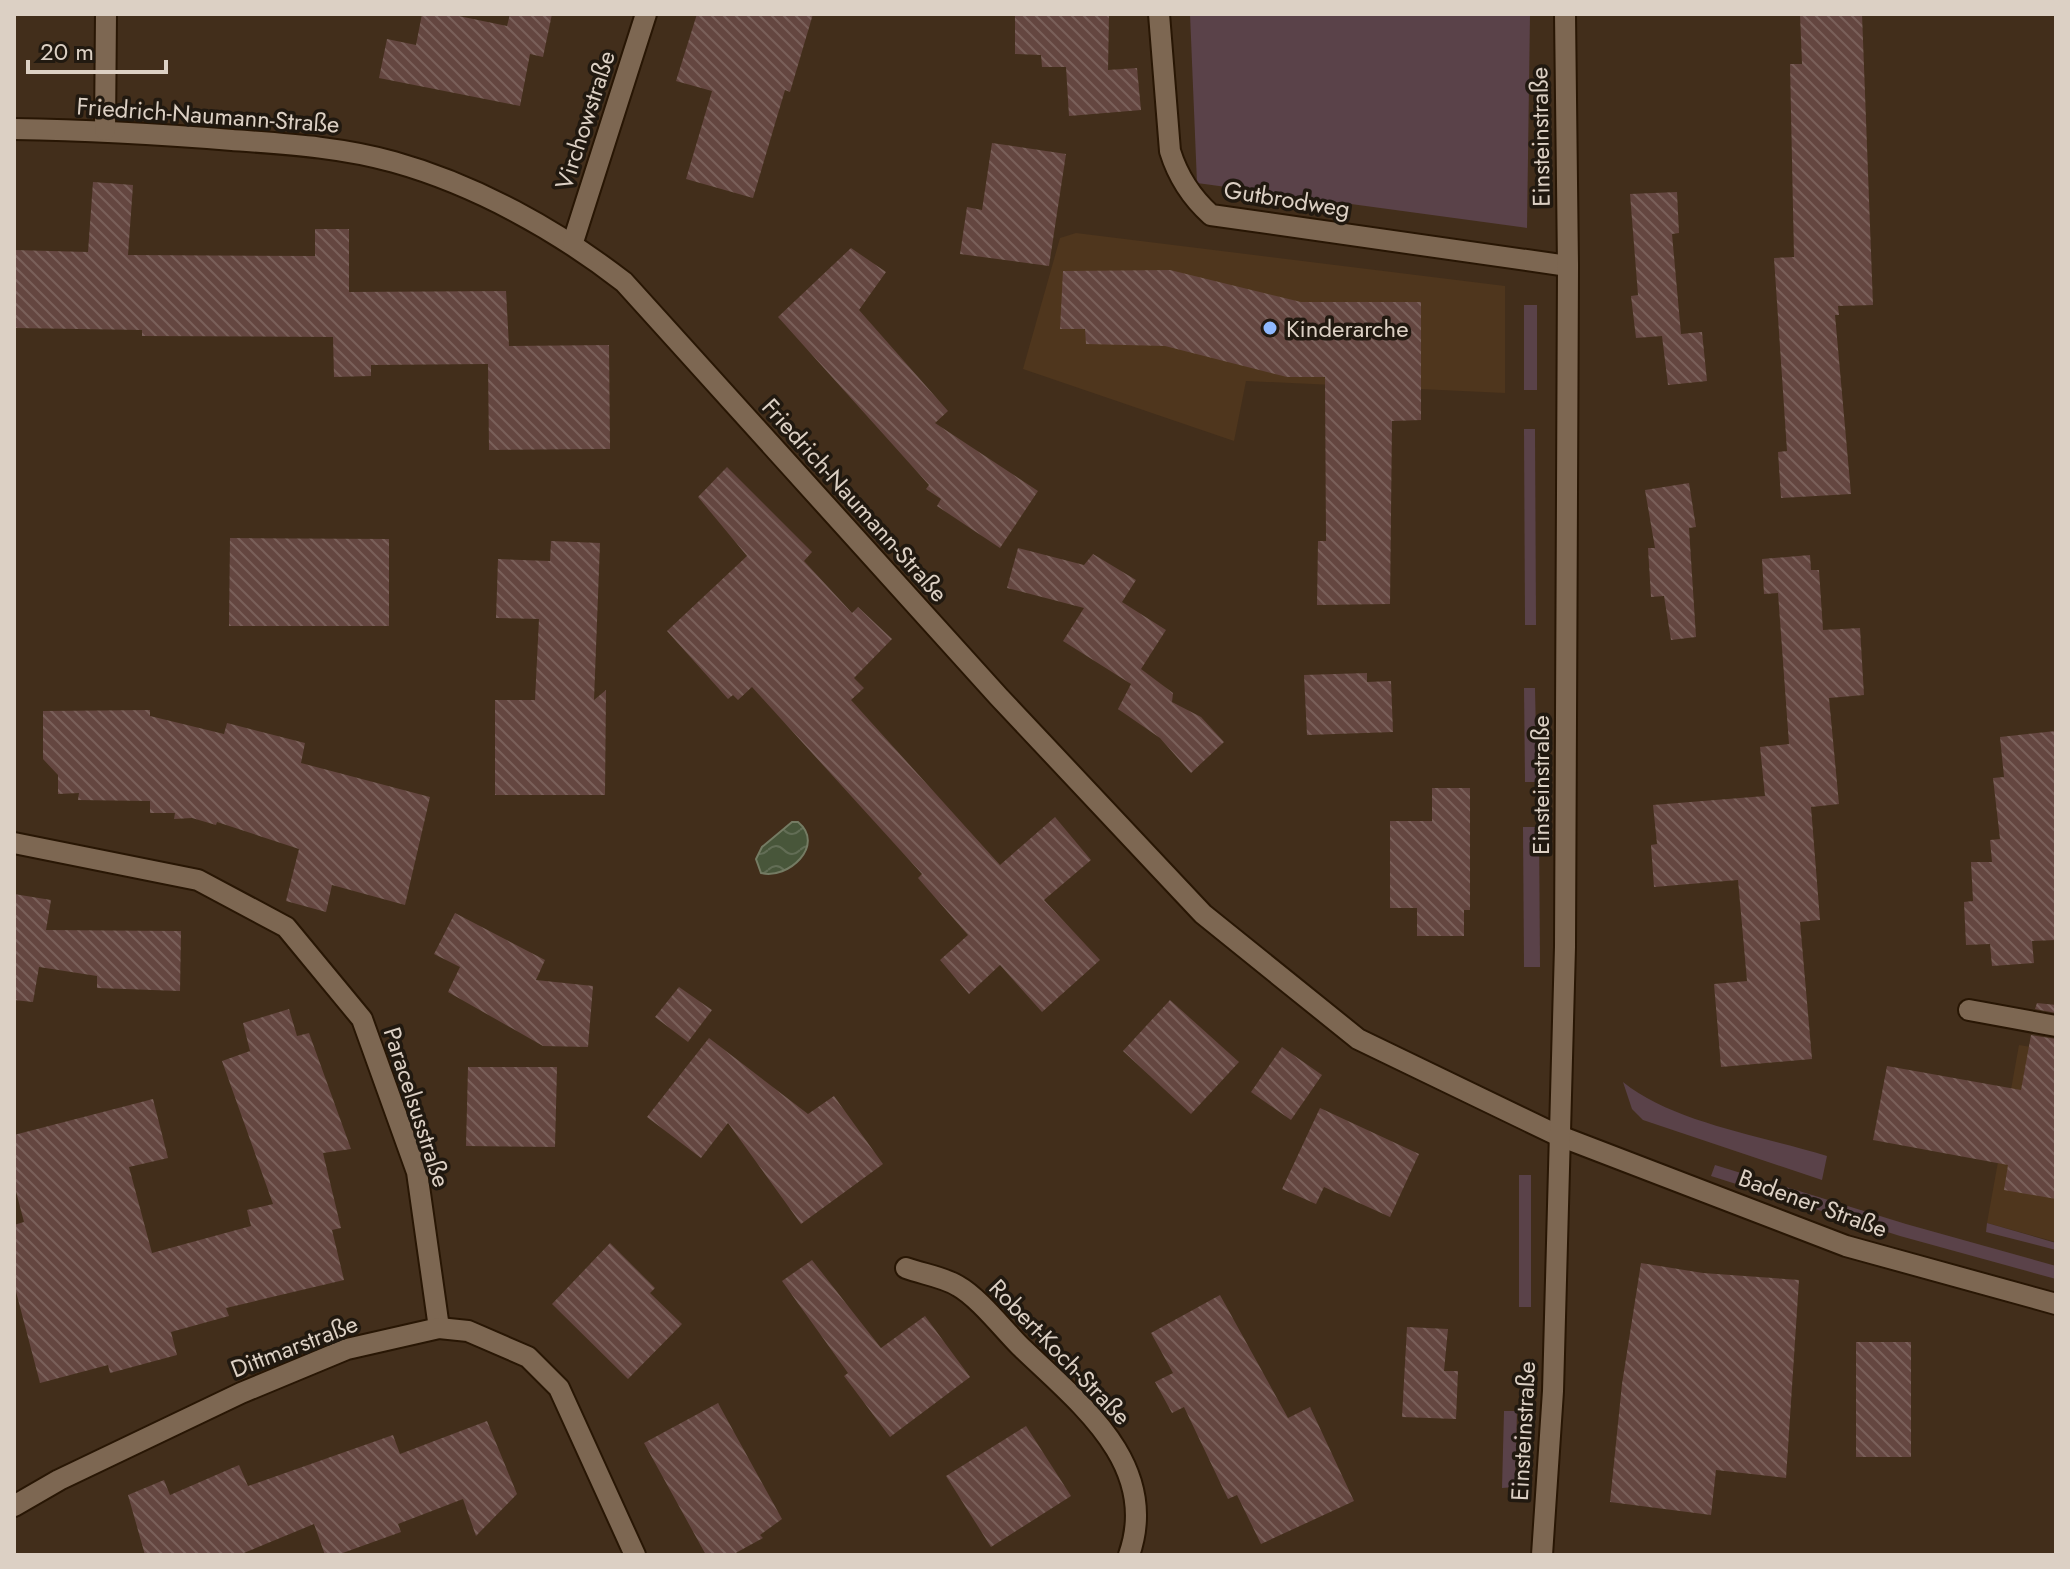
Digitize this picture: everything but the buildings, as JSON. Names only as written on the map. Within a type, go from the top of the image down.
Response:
[{"type":"street","points":[[105,130],[106,14]]},
{"type":"street","name":"Virchowstraße","points":[[573,242],[646,14]]},
{"type":"street","name":"Gutbrodweg","points":[[1159,14],[1170,151],[1175,169],[1193,199],[1211,215],[1568,266]]},
{"type":"street","name":"Einsteinstraße","points":[[1542,1555],[1553,1391],[1557,1135],[1565,947],[1568,266],[1565,14]]},
{"type":"street","name":"Friedrich-Naumann-Straße","points":[[14,129],[105,130],[328,147],[395,162],[455,184],[573,242],[624,282],[999,697],[1203,914],[1358,1039],[1557,1135]]},
{"type":"street","name":"Paracelsusstraße","points":[[14,843],[198,880],[286,927],[362,1019],[417,1172],[439,1328]]},
{"type":"street","points":[[1969,1010],[2056,1026]]},
{"type":"street","name":"Badener Straße","points":[[1557,1135],[1846,1246],[2056,1304]]},
{"type":"street","name":"Robert-Koch-Straße","points":[[906,1268],[959,1286],[1097,1421],[1123,1456],[1133,1483],[1138,1516],[1129,1555]]},
{"type":"street","name":"Dittmarstraße","points":[[14,1506],[59,1480],[241,1393],[347,1349],[439,1328],[468,1331],[528,1357],[559,1388],[635,1555]]},
{"type":"shaded area","points":[[1190,14],[1530,14],[1527,228],[1197,183]]},
{"type":"shaded area","name":"Kinderarche","points":[[1076,233],[1505,286],[1505,393],[1246,381],[1234,441],[1023,369],[1060,238]]},
{"type":"shaded area","points":[[1524,305],[1537,305],[1537,390],[1524,390]]},
{"type":"shaded area","points":[[1524,429],[1535,429],[1536,625],[1525,625]]},
{"type":"shaded area","points":[[1524,688],[1535,688],[1537,782],[1525,782]]},
{"type":"shaded area","points":[[1523,827],[1539,827],[1540,967],[1524,967]]},
{"type":"shaded area","points":[[2019,1045],[2056,1051],[2056,1242],[1987,1223]]},
{"type":"shaded area","points":[[1623,1082],[1667,1108],[1693,1118],[1827,1156],[1822,1180],[1643,1120],[1632,1109]]},
{"type":"shaded area","points":[[1715,1165],[2056,1266],[2056,1279],[1900,1236],[1711,1176]]},
{"type":"shaded area","points":[[1519,1175],[1531,1175],[1531,1307],[1519,1307]]},
{"type":"shaded area","points":[[1987,1223],[2056,1243],[2056,1250],[1986,1232]]},
{"type":"shaded area","points":[[1504,1411],[1517,1411],[1515,1487],[1502,1488]]},
{"type":"water","points":[[792,822],[798,822],[806,831],[806,850],[792,866],[771,874],[761,873],[756,859],[762,847]]},
{"type":"place","name":"Kinderarche","points":[[1270,328]]}]
